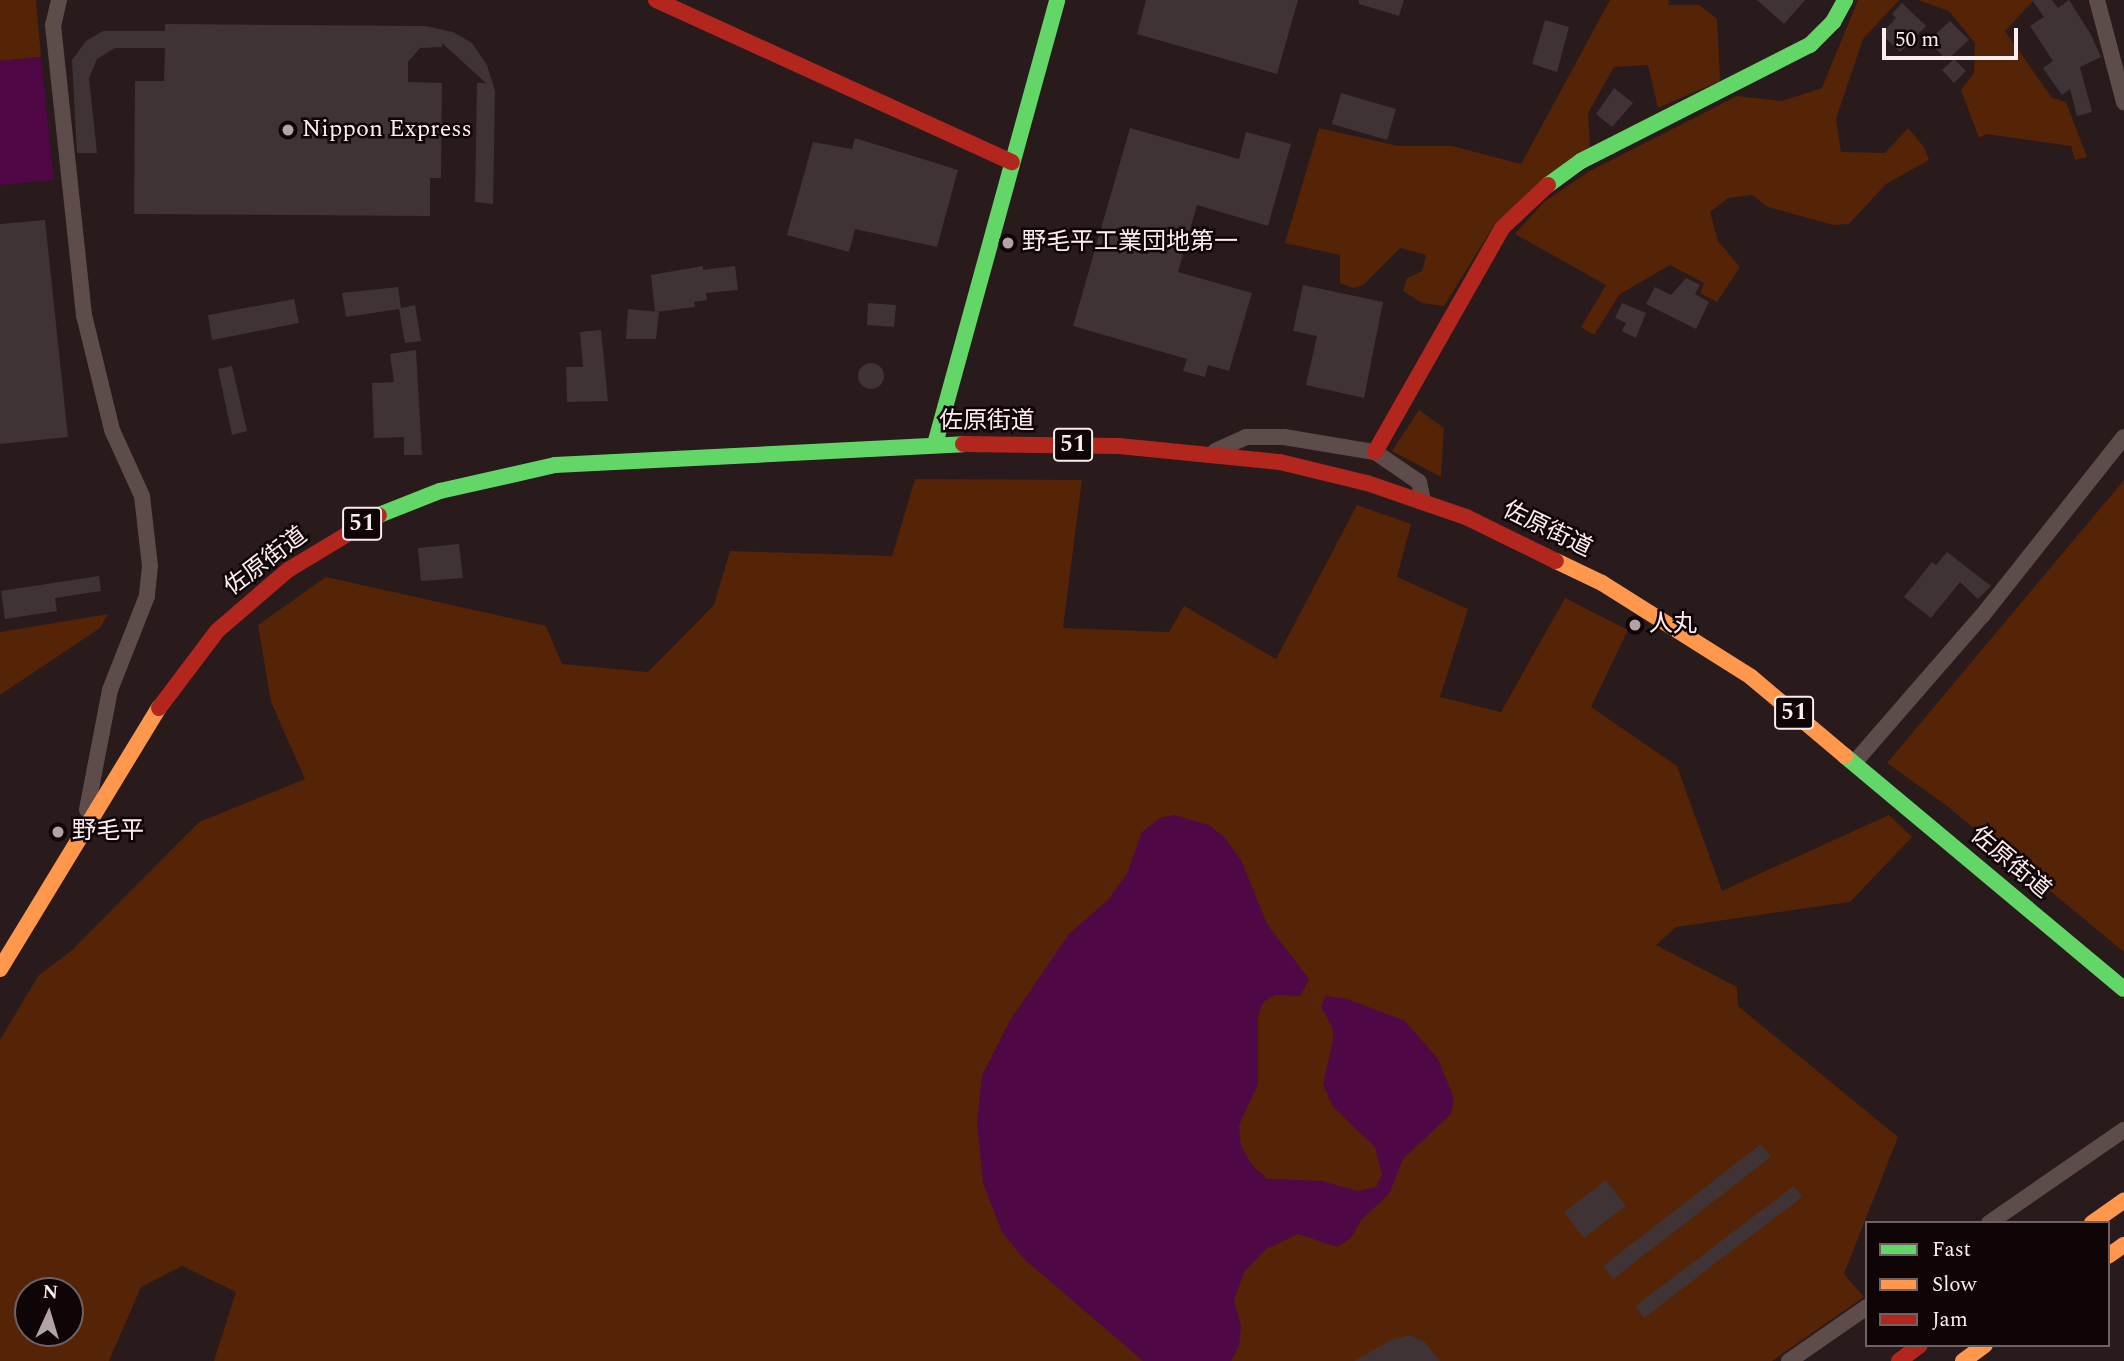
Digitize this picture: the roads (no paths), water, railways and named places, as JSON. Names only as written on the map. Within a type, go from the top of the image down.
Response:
[{"type":"main road","points":[[656,0],[1012,162]]},
{"type":"main road","points":[[936,444],[1057,0]]},
{"type":"main road","points":[[1375,452],[1502,228],[1541,190],[1581,161],[1810,44],[1833,22],[1845,0]]},
{"type":"main road","name":"佐原街道","points":[[0,969],[83,823],[146,725],[217,631],[288,570],[386,512],[466,484],[555,465],[936,444],[1119,446],[1210,453],[1314,469],[1423,501],[1545,553],[1651,612],[1751,677],[2124,989]]},
{"type":"main road","points":[[2095,1221],[2124,1200]]},
{"type":"main road","points":[[1899,1361],[1917,1347]]},
{"type":"main road","points":[[1963,1361],[1981,1347]]},
{"type":"street","points":[[59,0],[53,25],[83,315],[112,430],[142,496],[150,566],[147,596],[110,690],[83,823]]},
{"type":"street","points":[[2098,0],[2124,103]]},
{"type":"street","points":[[1210,453],[1246,437],[1284,437],[1375,452],[1419,482],[1423,501]]},
{"type":"street","points":[[1854,763],[1982,616],[2124,437]]},
{"type":"street","points":[[1992,1221],[2124,1130]]},
{"type":"street","points":[[1789,1361],[1865,1308]]},
{"type":"place","name":"Nippon Express","points":[[288,130]]},
{"type":"place","name":"野毛平工業団地第一","points":[[1008,243]]},
{"type":"place","name":"人丸","points":[[1635,625]]},
{"type":"place","name":"野毛平","points":[[58,832]]}]
